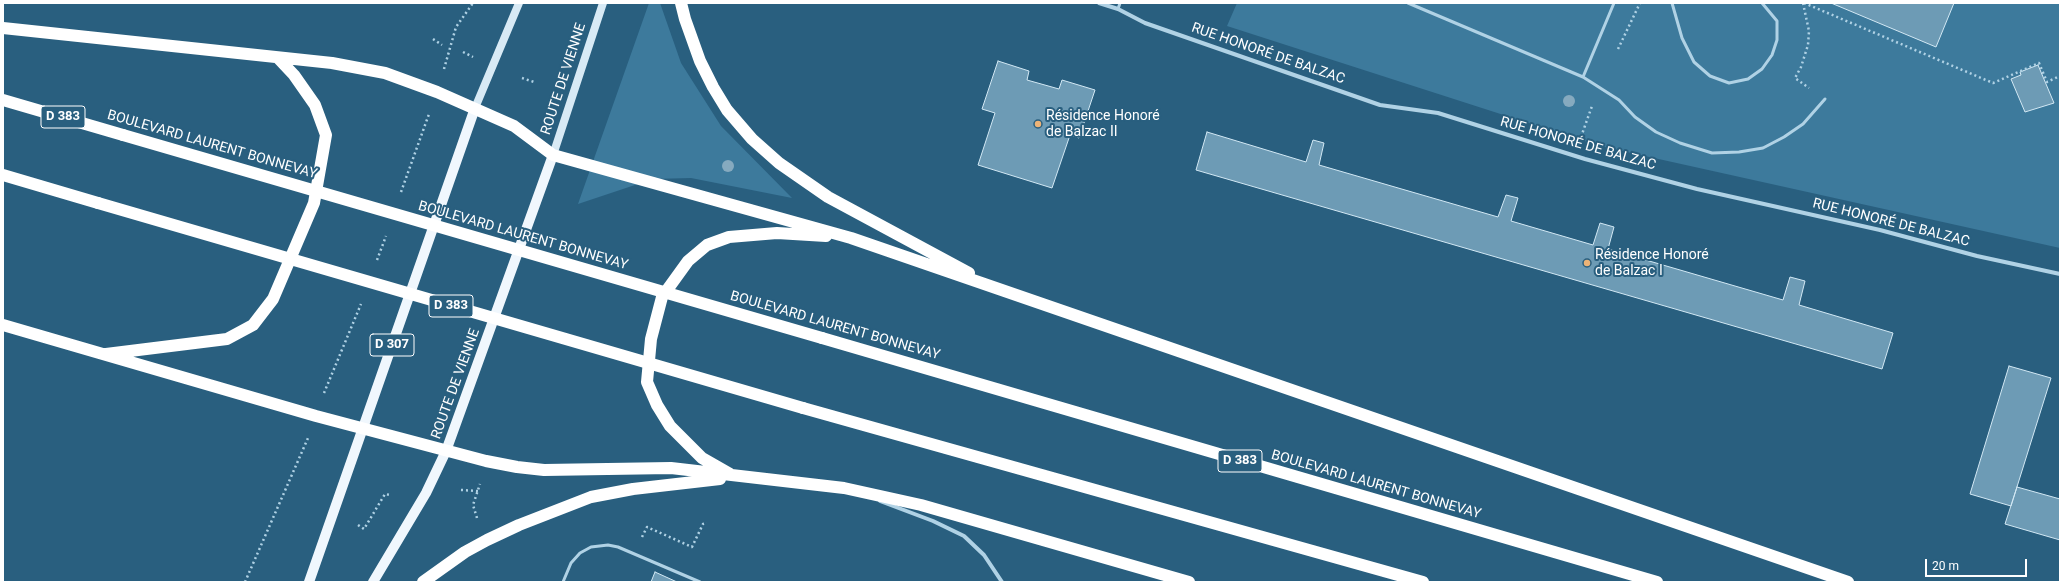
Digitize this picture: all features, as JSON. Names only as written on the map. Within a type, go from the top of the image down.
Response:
[{"type":"highway","points":[[681,3],[684,19],[700,61],[713,87],[727,110],[757,144],[779,163],[828,196],[1002,290]]},
{"type":"highway","points":[[3,28],[332,63],[385,73],[474,108],[514,126],[553,155],[851,238],[1848,582]]},
{"type":"highway","points":[[101,355],[227,339],[253,325],[273,299],[314,203],[326,135],[315,105],[294,75],[278,58]]},
{"type":"highway","name":"BOULEVARD LAURENT BONNEVAY","points":[[3,100],[1658,582]]},
{"type":"highway","name":"D 383","points":[[3,175],[803,408],[1422,582]]},
{"type":"highway","points":[[735,477],[702,458],[670,426],[657,405],[647,382],[651,339],[662,297],[688,261],[707,245],[729,237],[777,233],[851,238]]},
{"type":"highway","points":[[3,325],[101,355],[362,429],[517,468],[544,470],[671,468],[735,477],[774,479],[844,488],[921,505],[1189,582]]},
{"type":"highway","points":[[423,582],[465,552],[487,540],[519,525],[591,497],[633,489],[735,477]]},
{"type":"main road","points":[[474,108],[519,3]]},
{"type":"main road","name":"ROUTE DE VIENNE","points":[[373,582],[426,493],[446,451],[553,155],[603,3]]},
{"type":"main road","name":"D 307","points":[[309,582],[421,265],[474,108]]},
{"type":"street","name":"RUE HONORÉ DE BALZAC","points":[[1099,3],[1118,9],[1145,23],[1380,105],[1438,113],[1585,159],[1697,189],[1880,230],[1977,256],[2060,274]]},
{"type":"street","points":[[844,488],[933,521],[964,536],[984,555],[1002,582]]},
{"type":"lane","points":[[1118,9],[1120,3]]},
{"type":"lane","points":[[1408,3],[1583,77],[1619,100],[1635,117],[1656,132],[1680,144],[1712,153],[1739,152],[1763,148],[1784,137],[1803,124],[1825,99]]},
{"type":"lane","points":[[1583,77],[1614,3]]},
{"type":"lane","points":[[1672,3],[1682,38],[1694,62],[1710,76],[1729,83],[1748,79],[1762,69],[1772,56],[1777,40],[1777,21],[1762,3]]},
{"type":"lane","points":[[563,582],[571,563],[580,553],[591,547],[608,545],[634,554],[700,582]]},
{"type":"path","points":[[1804,3],[1992,83],[2039,63],[2046,82],[2060,76]]},
{"type":"path","points":[[1804,3],[1807,16],[1808,38],[1805,56],[1795,78],[1825,99]]},
{"type":"path","points":[[433,39],[442,45]]},
{"type":"path","points":[[463,52],[478,60]]},
{"type":"path","points":[[522,78],[534,82]]},
{"type":"path","points":[[478,520],[473,505],[482,478]]},
{"type":"path","points":[[461,490],[478,492]]},
{"type":"path","points":[[358,525],[364,529],[385,494],[390,495]]},
{"type":"path","points":[[634,554],[647,527],[692,547],[703,524],[706,523]]},
{"type":"shaded area","points":[[649,3],[660,3],[681,63],[721,126],[792,198],[691,178],[653,179],[578,204]]},
{"type":"shaded area","points":[[1237,3],[2060,3],[2060,248],[1600,146],[1227,26]]},
{"type":"building","points":[[1831,3],[1954,3],[1936,47]]},
{"type":"building","name":"Résidence Honoré de Balzac II","points":[[998,61],[1029,71],[1027,80],[1059,89],[1062,80],[1095,90],[1079,138],[1070,135],[1052,188],[978,165],[995,113],[982,109]]},
{"type":"building","points":[[2038,65],[2054,103],[2025,112],[2011,79],[2021,75],[2020,72]]},
{"type":"building","name":"Résidence Honoré de Balzac I","points":[[1207,132],[1306,162],[1313,140],[1324,143],[1319,165],[1498,217],[1506,195],[1518,198],[1511,221],[1593,245],[1600,223],[1614,227],[1608,249],[1783,300],[1790,277],[1805,281],[1799,305],[1893,333],[1882,369],[1196,170]]},
{"type":"building","points":[[2009,366],[2051,378],[2011,506],[1970,494]]},
{"type":"building","points":[[2017,487],[2060,499],[2060,540],[2005,524]]},
{"type":"building","points":[[655,572],[677,582],[651,582]]},
{"type":"place","name":"Résidence Honoré de Balzac II","points":[[1038,124]]},
{"type":"place","name":"Résidence Honoré de Balzac I","points":[[1587,263]]}]
